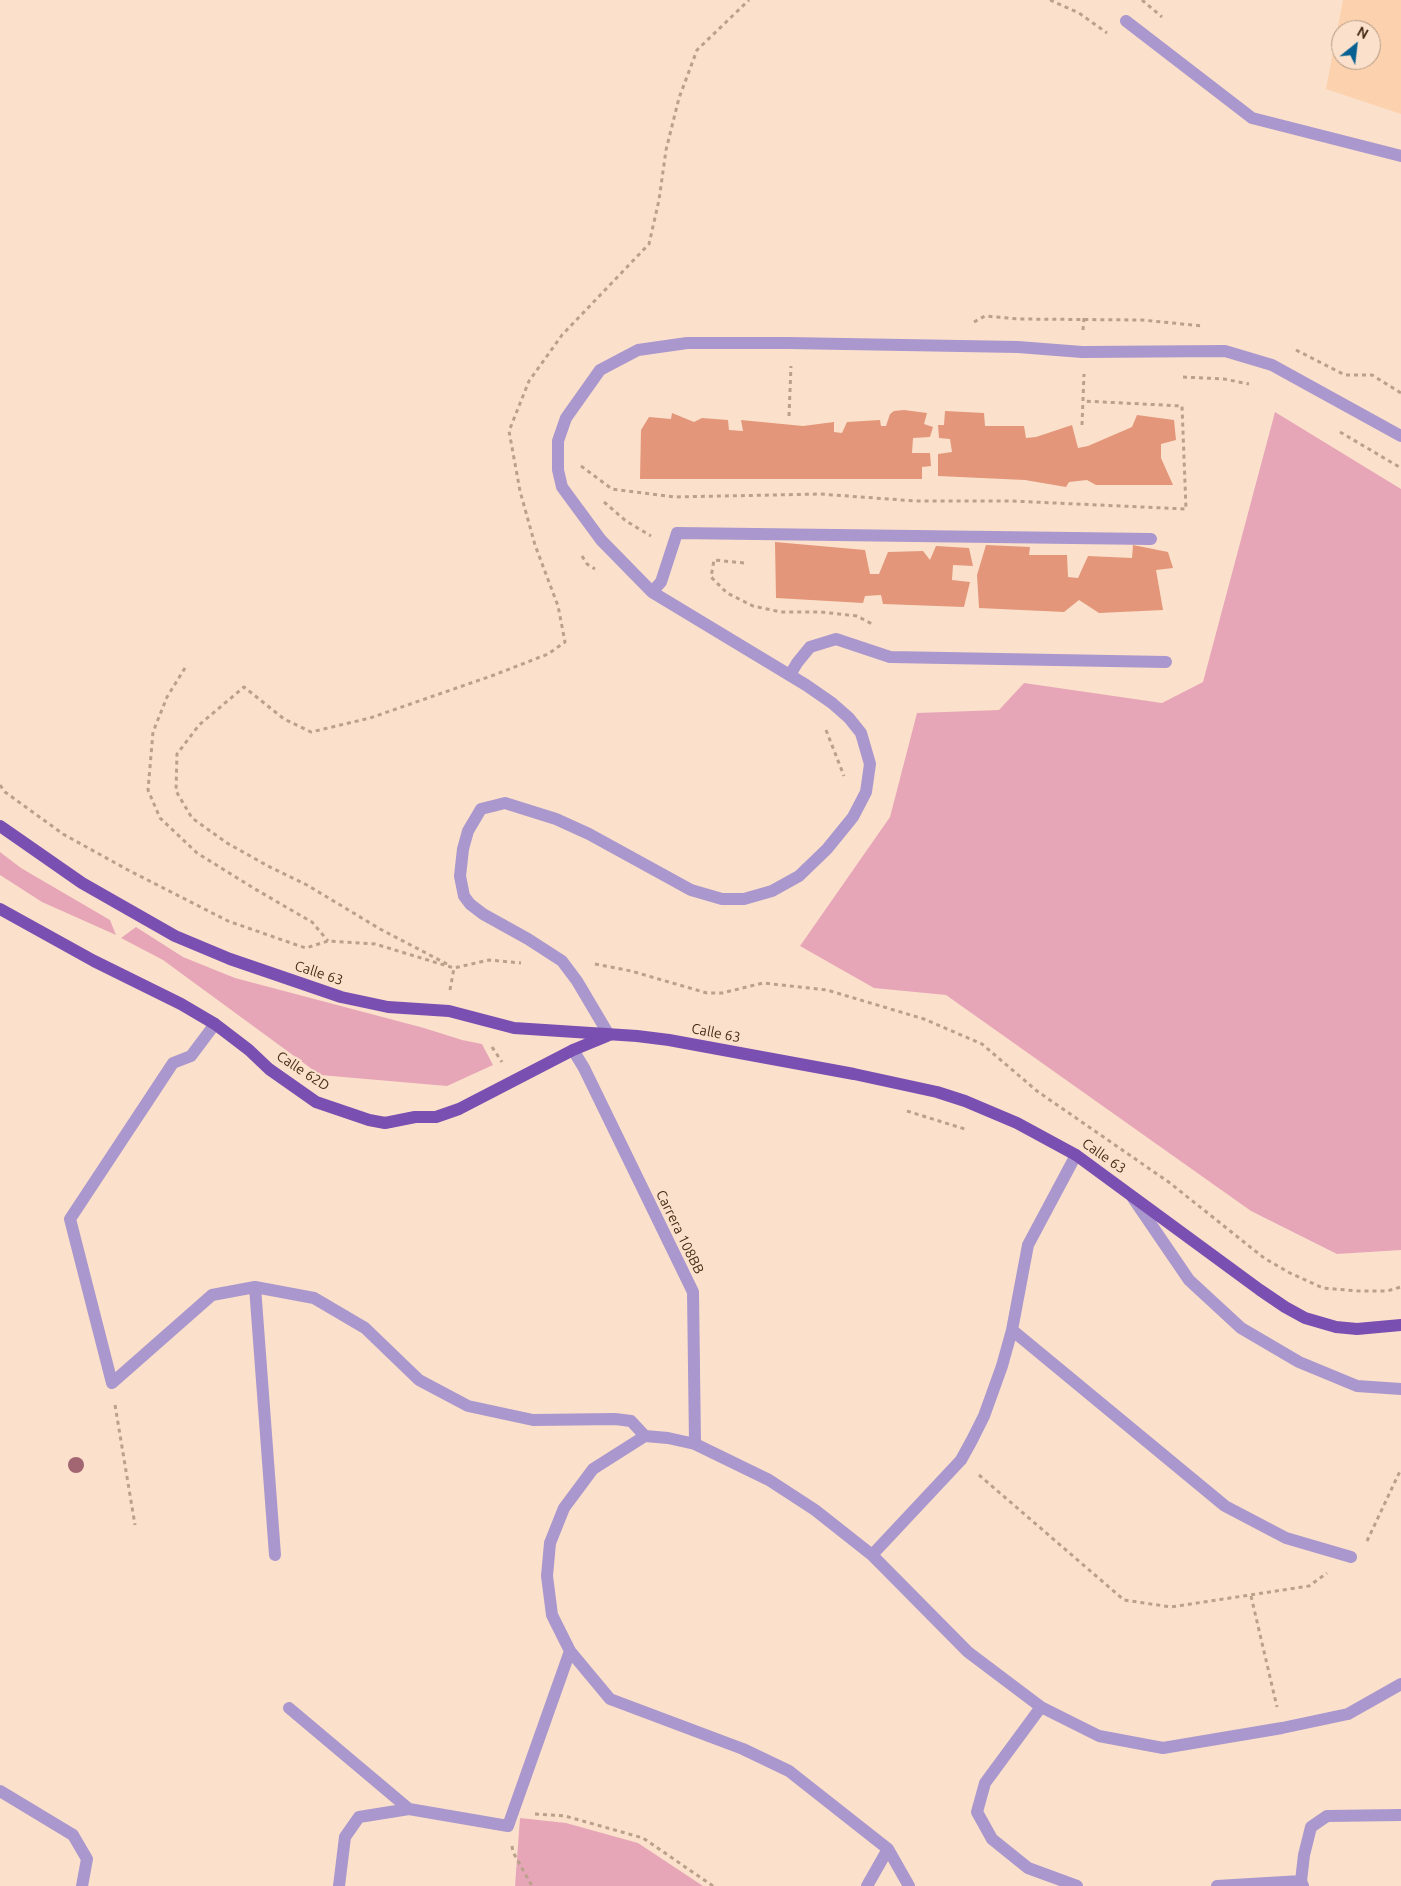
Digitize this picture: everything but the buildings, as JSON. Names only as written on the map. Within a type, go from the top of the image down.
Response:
[{"type":"main road","name":"Calle 63","points":[[0,826],[82,883],[161,928],[200,947],[341,997],[388,1006],[449,1011],[514,1028],[637,1036],[669,1040],[854,1074],[937,1092],[989,1110],[1076,1155],[1260,1290],[1305,1318],[1336,1327],[1357,1330],[1401,1325]]},
{"type":"main road","name":"Calle 62D","points":[[0,909],[94,961],[181,1004],[215,1024],[249,1050],[269,1069],[316,1102],[350,1114],[385,1123],[415,1117],[436,1117],[459,1109],[573,1050],[609,1035]]},
{"type":"street","points":[[1126,21],[1252,118],[1401,156]]},
{"type":"street","points":[[609,1035],[577,981],[562,961],[528,939],[483,914],[470,904],[464,896],[460,876],[464,849],[468,831],[481,809],[505,803],[556,819],[589,834],[691,890],[722,899],[744,899],[772,891],[799,876],[828,849],[848,823],[866,792],[870,764],[861,733],[849,718],[832,703],[790,675],[652,592],[601,540],[562,486],[558,470],[558,442],[566,418],[600,370],[638,350],[687,343],[1008,346],[1082,352],[1225,351],[1272,365],[1401,436]]},
{"type":"street","points":[[652,592],[661,582],[678,533],[1151,539]]},
{"type":"street","points":[[790,675],[810,647],[836,639],[890,657],[1166,662]]},
{"type":"street","points":[[215,1024],[191,1056],[173,1063],[70,1219],[112,1383],[212,1294],[255,1287],[314,1298],[365,1328],[419,1380],[468,1406],[533,1420],[615,1419],[631,1421],[646,1436]]},
{"type":"street","name":"Carrera 108BB","points":[[573,1050],[588,1076],[693,1292],[695,1444]]},
{"type":"street","points":[[872,1555],[961,1460],[984,1416],[1002,1366],[1012,1330],[1028,1245],[1076,1155]]},
{"type":"street","points":[[1128,1192],[1189,1280],[1241,1328],[1300,1362],[1357,1386],[1401,1389]]},
{"type":"street","points":[[255,1287],[275,1555]]},
{"type":"street","points":[[1012,1330],[1226,1506],[1286,1538],[1351,1557]]},
{"type":"street","points":[[909,1886],[888,1849],[789,1771],[743,1749],[610,1699],[570,1651],[552,1615],[547,1576],[550,1543],[564,1508],[593,1469],[646,1436],[668,1438],[695,1444],[769,1480],[815,1510],[872,1555],[968,1652],[1041,1707],[1099,1736],[1163,1748],[1282,1728],[1348,1714],[1401,1684]]},
{"type":"street","points":[[339,1886],[344,1837],[359,1817],[409,1809],[508,1826],[570,1651]]},
{"type":"street","points":[[1041,1707],[985,1783],[977,1812],[992,1839],[1028,1868],[1077,1886]]},
{"type":"street","points":[[289,1708],[409,1809]]},
{"type":"street","points":[[0,1791],[73,1835],[87,1859],[82,1886]]},
{"type":"street","points":[[1217,1886],[1302,1883],[1304,1855],[1311,1827],[1327,1816],[1401,1815]]},
{"type":"street","points":[[866,1886],[888,1849]]},
{"type":"path","points":[[1142,0],[1163,18]]},
{"type":"path","points":[[970,324],[985,316],[1019,319],[1142,320],[1210,326]]},
{"type":"path","points":[[1292,349],[1345,375],[1372,375],[1401,393]]},
{"type":"path","points":[[782,364],[800,365]]},
{"type":"path","points":[[789,416],[791,364]]},
{"type":"path","points":[[1084,372],[1093,372]]},
{"type":"path","points":[[1177,376],[1224,379],[1258,386]]},
{"type":"path","points":[[581,465],[612,489],[674,496],[820,494],[916,501],[1010,501],[1186,509],[1182,406],[1083,400]]},
{"type":"path","points":[[1335,428],[1401,468]]},
{"type":"path","points":[[580,457],[581,472]]},
{"type":"path","points":[[577,549],[587,564],[596,569]]},
{"type":"path","points":[[185,668],[167,697],[153,732],[148,790],[160,818],[197,853],[255,890],[312,922],[328,941]]},
{"type":"path","points":[[244,687],[199,726],[177,754],[176,791],[192,818],[227,843],[307,885],[380,929],[454,968]]},
{"type":"path","points":[[824,723],[846,781]]},
{"type":"path","points":[[0,785],[5,792],[63,834],[128,870],[228,921],[306,948],[328,941],[375,944],[454,968],[489,960],[525,963]]},
{"type":"path","points":[[112,1383],[135,1525]]},
{"type":"path","points":[[961,1460],[1124,1600],[1171,1607],[1308,1586],[1351,1557],[1366,1543],[1401,1469]]},
{"type":"path","points":[[1251,1596],[1282,1728]]},
{"type":"path","points":[[512,1811],[565,1816],[643,1838],[713,1886]]},
{"type":"path","points":[[508,1826],[513,1852],[532,1886]]},
{"type":"shaded area","points":[[1343,0],[1401,0],[1401,114],[1326,89],[1331,63],[1331,70],[1381,70],[1381,20],[1339,20]]},
{"type":"shaded area","points":[[1275,412],[1401,489],[1401,1250],[1337,1254],[1251,1211],[946,995],[874,988],[800,946],[890,817],[917,713],[999,710],[1024,683],[1162,703],[1203,682]]},
{"type":"shaded area","points":[[0,852],[21,868],[110,920],[116,935],[42,902],[0,875]]},
{"type":"shaded area","points":[[136,927],[183,957],[235,978],[482,1044],[493,1065],[447,1086],[320,1075],[163,960],[121,938]]},
{"type":"shaded area","points":[[520,1818],[566,1823],[638,1843],[703,1886],[515,1886]]}]
